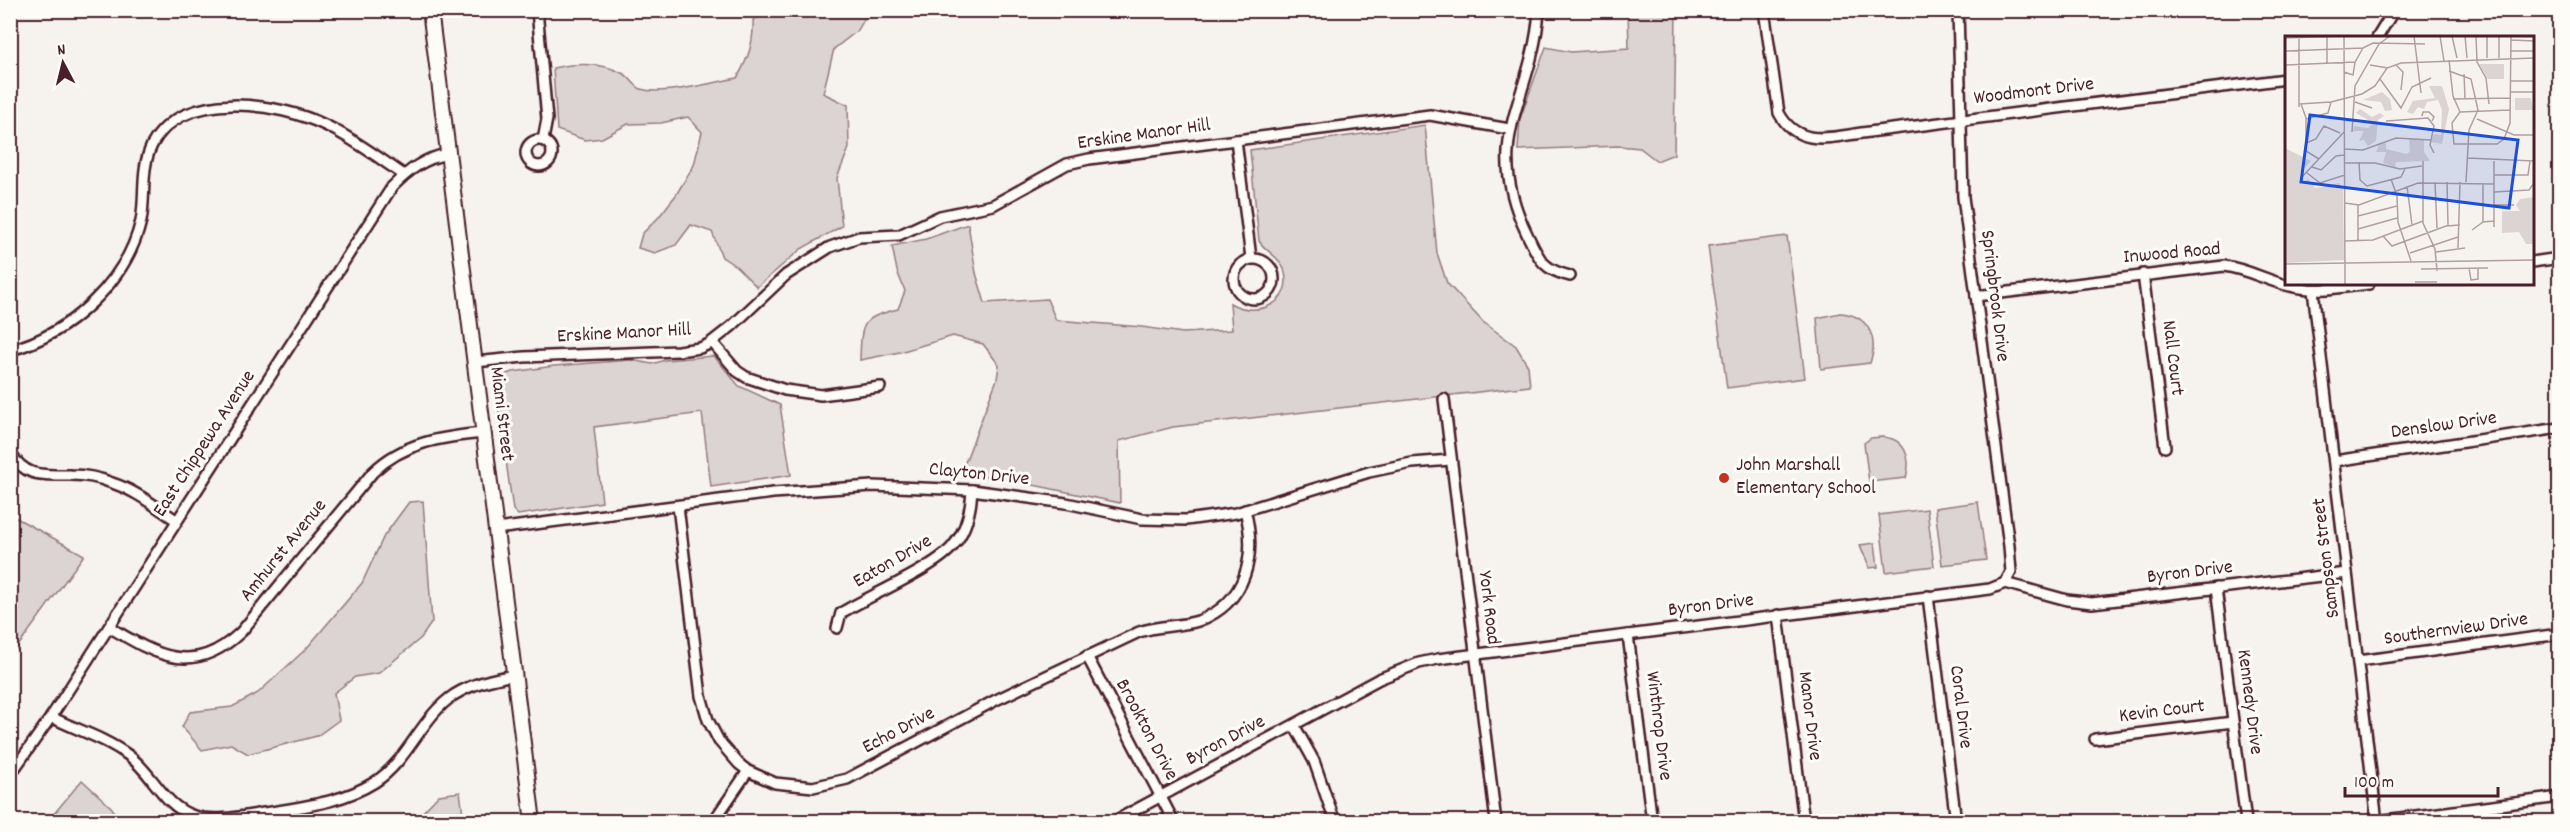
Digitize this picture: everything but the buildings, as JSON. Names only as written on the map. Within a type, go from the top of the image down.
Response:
[{"type":"street","name":"Miami Street","points":[[430,10],[533,822]]},
{"type":"street","points":[[537,10],[547,119],[543,140]]},
{"type":"street","points":[[1539,10],[1537,32],[1509,129],[1507,156],[1509,186],[1518,216],[1544,264],[1553,272],[1570,276]]},
{"type":"street","name":"Woodmont Drive","points":[[1764,10],[1779,113],[1789,127],[1806,138],[2285,79]]},
{"type":"street","name":"Springbrook Drive","points":[[1958,10],[1963,197],[2009,546],[2011,572],[2005,583]]},
{"type":"street","points":[[2378,36],[2394,10]]},
{"type":"street","points":[[10,350],[43,340],[69,324],[122,267],[141,220],[144,172],[152,146],[166,127],[196,110],[214,106],[252,106],[302,117],[327,126],[404,175]]},
{"type":"street","name":"Erskine Manor Hill","points":[[475,362],[524,357],[678,351],[700,348],[712,342],[786,275],[843,241],[858,237],[899,235],[940,216],[993,205],[1067,164],[1089,159],[1430,115],[1509,129]]},
{"type":"street","points":[[1236,140],[1251,258]]},
{"type":"street","name":"East Chippewa Avenue","points":[[10,775],[51,717],[382,202],[404,175],[424,161],[448,154]]},
{"type":"street","points":[[1251,258],[1266,263],[1274,275],[1274,283],[1268,294],[1255,300],[1242,296],[1234,285],[1236,270],[1241,263],[1251,258]]},
{"type":"street","points":[[2534,262],[2559,258]]},
{"type":"street","name":"Inwood Road","points":[[1976,296],[2224,266],[2250,271],[2285,284]]},
{"type":"street","name":"Nall Court","points":[[2143,274],[2165,447]]},
{"type":"street","name":"Inwood Road","points":[[2287,285],[2313,290],[2359,285]]},
{"type":"street","name":"Sampson Street","points":[[2313,290],[2377,821]]},
{"type":"street","points":[[712,342],[737,371],[746,377],[785,390],[821,395],[880,387]]},
{"type":"street","name":"York Road","points":[[1444,399],[1496,822]]},
{"type":"street","name":"Denslow Drive","points":[[2334,461],[2559,428]]},
{"type":"street","name":"Amhurst Avenue","points":[[109,627],[157,654],[183,658],[198,657],[217,651],[241,632],[373,471],[383,462],[410,447],[427,441],[483,433]]},
{"type":"street","points":[[10,453],[19,466],[30,472],[50,476],[72,475],[113,483],[127,489],[176,520]]},
{"type":"street","name":"Clayton Drive","points":[[496,529],[824,488],[915,486],[972,490],[1066,503],[1142,519],[1205,519],[1245,510],[1369,471],[1412,463],[1451,460]]},
{"type":"street","name":"Eaton Drive","points":[[837,628],[841,613],[930,563],[952,548],[964,527],[972,490]]},
{"type":"street","name":"Echo Drive","points":[[678,506],[704,709],[719,741],[730,755],[748,771],[775,783],[802,787],[828,785],[847,779],[996,700],[1153,627],[1196,621],[1207,617],[1227,602],[1240,586],[1249,565],[1251,541],[1245,510]]},
{"type":"street","name":"Byron Drive","points":[[1113,822],[1396,671],[1428,661],[1476,653],[1990,589],[2005,583],[2067,600],[2092,603],[2347,573]]},
{"type":"street","name":"Kennedy Drive","points":[[2216,588],[2246,822]]},
{"type":"street","name":"Coral Drive","points":[[1928,596],[1956,822]]},
{"type":"street","name":"Manor Drive","points":[[1778,615],[1804,822]]},
{"type":"street","name":"Southernview Drive","points":[[2358,661],[2559,634]]},
{"type":"street","name":"Winthrop Drive","points":[[1628,635],[1652,822]]},
{"type":"street","name":"Brookton Drive","points":[[1087,656],[1174,822]]},
{"type":"street","points":[[51,717],[111,743],[146,771],[163,795],[182,811],[205,819],[229,818],[322,804],[356,792],[389,771],[411,747],[431,718],[453,696],[489,680],[514,675]]},
{"type":"street","name":"Kevin Court","points":[[2095,739],[2233,722]]},
{"type":"street","points":[[1294,725],[1314,761],[1335,822]]},
{"type":"street","points":[[713,822],[748,771]]},
{"type":"street","points":[[2377,821],[2559,797]]},
{"type":"shaded area","points":[[771,11],[863,11],[866,16],[858,30],[834,49],[823,93],[848,105],[849,148],[837,178],[842,226],[801,249],[757,287],[737,267],[722,257],[712,232],[691,225],[676,245],[655,253],[638,248],[642,234],[676,195],[694,165],[702,132],[688,117],[661,123],[628,124],[602,138],[585,140],[557,130],[553,68],[571,65],[607,67],[624,74],[639,88],[650,91],[688,88],[737,78],[750,50],[753,20]]},
{"type":"shaded area","points":[[1628,11],[1676,11],[1674,154],[1657,161],[1640,148],[1618,146],[1518,150],[1520,119],[1546,47],[1571,52],[1629,48]]},
{"type":"shaded area","points":[[1425,125],[1437,253],[1447,283],[1483,322],[1516,346],[1528,366],[1530,386],[1173,427],[1119,441],[1120,503],[1009,480],[961,473],[997,379],[999,365],[983,344],[953,336],[900,352],[860,360],[861,338],[866,324],[870,319],[898,309],[905,291],[897,271],[892,246],[926,239],[968,224],[976,273],[985,303],[1047,299],[1056,320],[1183,333],[1232,330],[1230,303],[1251,309],[1271,305],[1284,291],[1286,281],[1282,265],[1259,241],[1250,150]]},
{"type":"shaded area","points":[[1787,236],[1805,378],[1727,388],[1708,246]]},
{"type":"shaded area","points":[[1840,313],[1858,318],[1869,329],[1873,344],[1870,363],[1821,369],[1817,318]]},
{"type":"shaded area","points":[[714,356],[739,386],[780,405],[791,475],[711,487],[702,413],[594,427],[602,502],[518,515],[513,510],[494,377],[554,366],[631,360],[652,364],[665,360]]},
{"type":"shaded area","points":[[1882,437],[1896,441],[1905,450],[1908,463],[1906,478],[1869,482],[1864,443],[1871,438]]},
{"type":"shaded area","points":[[423,501],[432,622],[421,638],[379,673],[355,677],[334,693],[339,720],[317,736],[248,754],[231,744],[202,750],[182,727],[190,712],[232,707],[258,693],[306,649],[362,583],[384,536],[409,502]]},
{"type":"shaded area","points":[[1978,502],[1986,560],[1942,565],[1935,508]]},
{"type":"shaded area","points":[[1927,509],[1934,566],[1886,572],[1879,515]]},
{"type":"shaded area","points":[[11,515],[84,555],[11,656]]},
{"type":"shaded area","points":[[1875,543],[1878,567],[1869,568],[1860,545]]},
{"type":"shaded area","points":[[82,780],[111,807],[122,821],[48,821]]},
{"type":"shaded area","points":[[460,792],[464,821],[407,821],[419,816],[439,795]]},
{"type":"place","name":"John Marshall Elementary School","points":[[1724,478]]}]
